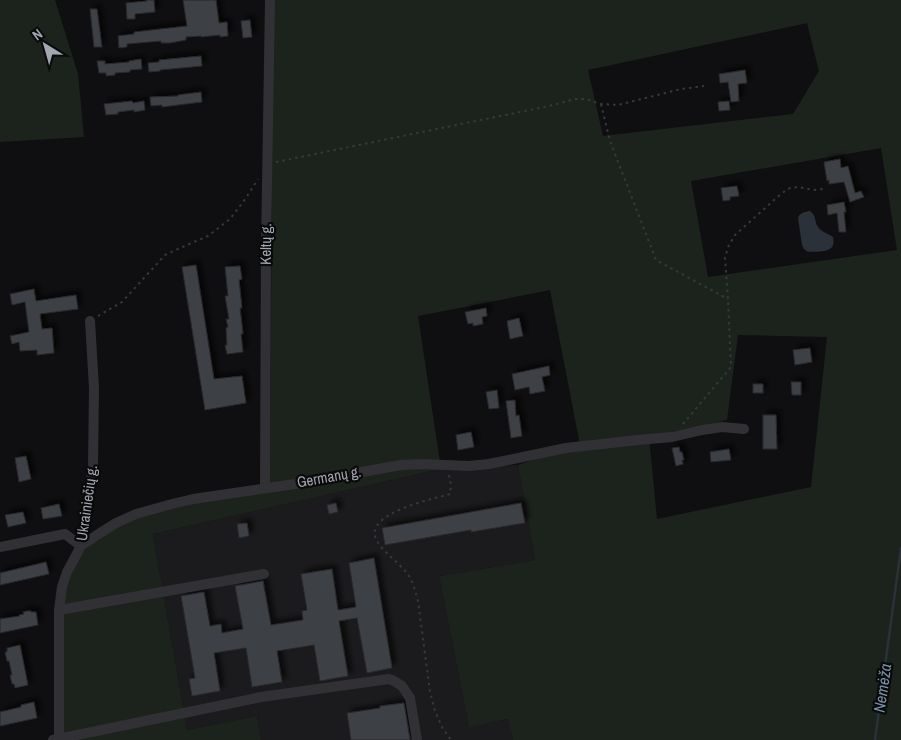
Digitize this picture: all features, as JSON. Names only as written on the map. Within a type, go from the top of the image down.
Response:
[{"type":"street","name":"Keltų g.","points":[[265,488],[270,0]]},
{"type":"street","name":"Ukrainiečių g.","points":[[57,740],[59,610],[62,587],[67,572],[82,546],[93,466],[94,388],[90,320]]},
{"type":"street","name":"Germanų g.","points":[[82,546],[116,523],[136,514],[153,508],[186,501],[401,465],[469,466],[489,464],[566,448],[672,438],[722,427],[744,429]]},
{"type":"street","points":[[0,547],[65,534],[82,546]]},
{"type":"street","points":[[59,610],[264,574]]},
{"type":"street","points":[[57,740],[261,697],[389,679],[402,686],[410,698],[417,740]]},
{"type":"path","points":[[268,163],[549,106],[575,99],[586,99],[601,104],[618,104],[681,89],[704,86]]},
{"type":"path","points":[[601,104],[610,141],[656,260],[728,299]]},
{"type":"path","points":[[90,320],[122,302],[165,255],[208,236],[230,219],[259,177]]},
{"type":"path","points":[[684,423],[731,367],[725,258],[728,247],[735,235],[790,188],[824,189]]},
{"type":"path","points":[[447,466],[450,494],[404,507],[391,513],[378,526],[375,536],[378,542],[407,573],[414,586],[418,601],[430,692],[435,711],[442,727],[451,740]]},
{"type":"shaded area","points":[[0,0],[55,0],[78,74],[84,137],[0,142]]},
{"type":"shaded area","points":[[273,0],[901,0],[901,740],[513,740],[508,719],[469,727],[439,576],[535,560],[518,465],[580,445],[550,290],[418,316],[441,469],[153,534],[187,730],[257,716],[261,740],[64,740],[64,596],[75,564],[84,551],[94,541],[129,521],[270,482]],"holes":[[[807,23],[819,71],[793,114],[603,136],[588,70]],[[881,148],[897,250],[708,277],[691,181]],[[738,335],[827,337],[811,487],[657,519],[649,437],[727,420]]]},
{"type":"shaded area","points":[[810,211],[814,215],[819,229],[833,237],[834,242],[830,249],[808,252],[804,249],[798,218],[801,213]]},
{"type":"shaded area","points":[[518,465],[535,560],[439,576],[469,726],[509,719],[513,740],[261,740],[257,716],[187,730],[153,534],[441,469]]},
{"type":"building","points":[[154,0],[155,12],[135,14],[135,19],[127,19],[126,3]]},
{"type":"building","points":[[183,0],[216,0],[219,23],[227,22],[228,36],[186,37],[186,40],[170,43],[161,43],[161,41],[127,44],[127,47],[119,48],[118,36],[134,34],[134,32],[187,26]]},
{"type":"building","points":[[90,9],[97,9],[102,47],[94,47]]},
{"type":"building","points":[[250,20],[252,37],[243,38],[241,21]]},
{"type":"building","points":[[201,56],[202,66],[149,72],[148,63],[159,62],[159,60]]},
{"type":"building","points":[[141,59],[142,69],[106,76],[106,73],[99,73],[97,61],[105,61],[105,64]]},
{"type":"building","points":[[745,70],[747,83],[738,84],[739,101],[731,102],[728,82],[720,83],[719,74]]},
{"type":"building","points":[[201,92],[202,102],[162,107],[162,105],[151,106],[150,97],[178,96]]},
{"type":"building","points":[[132,101],[133,103],[144,101],[145,110],[106,115],[104,104]]},
{"type":"building","points":[[729,101],[730,110],[719,111],[718,102]]},
{"type":"building","points":[[840,159],[841,168],[848,166],[855,193],[861,191],[864,197],[850,202],[844,182],[829,184],[829,180],[827,181],[824,162]]},
{"type":"building","points":[[737,186],[739,196],[730,197],[730,200],[723,201],[721,188]]},
{"type":"building","points":[[844,202],[846,232],[839,232],[837,213],[828,215],[827,205]]},
{"type":"building","points":[[196,265],[214,379],[242,376],[246,403],[205,410],[182,267]]},
{"type":"building","points":[[240,266],[242,279],[239,280],[243,352],[227,354],[225,345],[227,345],[226,328],[228,327],[226,319],[229,319],[225,296],[228,296],[225,267]]},
{"type":"building","points":[[34,289],[36,301],[76,295],[78,309],[40,314],[42,329],[52,328],[54,353],[37,355],[37,350],[20,351],[19,342],[12,344],[10,336],[29,332],[25,302],[12,305],[10,294]]},
{"type":"building","points":[[486,308],[487,316],[482,317],[483,324],[473,326],[473,323],[468,324],[465,312]]},
{"type":"building","points":[[519,318],[523,336],[510,339],[507,321]]},
{"type":"building","points":[[810,348],[812,362],[795,365],[793,350]]},
{"type":"building","points":[[549,366],[550,375],[542,377],[545,391],[530,394],[529,387],[515,390],[512,374]]},
{"type":"building","points":[[791,382],[801,382],[801,395],[792,395]]},
{"type":"building","points":[[753,384],[763,384],[763,393],[753,393]]},
{"type":"building","points":[[497,390],[499,408],[489,409],[486,392]]},
{"type":"building","points":[[515,400],[516,416],[519,415],[522,436],[511,438],[506,401]]},
{"type":"building","points":[[763,415],[776,415],[777,449],[763,449]]},
{"type":"building","points":[[471,432],[474,447],[458,450],[456,435]]},
{"type":"building","points":[[679,447],[684,460],[682,460],[683,464],[676,466],[672,448]]},
{"type":"building","points":[[729,449],[731,460],[711,462],[710,452]]},
{"type":"building","points":[[26,456],[31,479],[19,482],[15,458]]},
{"type":"building","points":[[336,503],[338,512],[329,514],[327,505]]},
{"type":"building","points":[[521,503],[525,523],[385,545],[382,528]]},
{"type":"building","points":[[59,504],[62,516],[43,519],[41,508]]},
{"type":"building","points":[[23,512],[26,523],[8,527],[5,515]]},
{"type":"building","points":[[247,523],[249,536],[239,538],[237,524]]},
{"type":"building","points":[[374,558],[392,668],[367,673],[357,618],[339,621],[348,676],[320,681],[314,645],[277,651],[282,682],[252,687],[246,648],[214,653],[220,691],[192,696],[189,679],[195,678],[181,596],[204,592],[210,626],[221,624],[222,633],[243,629],[235,586],[263,581],[271,625],[303,620],[302,611],[307,610],[301,574],[332,569],[338,610],[356,607],[349,563]]},
{"type":"building","points":[[46,562],[49,574],[0,585],[0,573]]},
{"type":"building","points":[[23,612],[36,612],[38,625],[0,633],[0,619],[20,616],[24,614]]},
{"type":"building","points":[[20,645],[28,685],[15,688],[14,684],[12,684],[9,661],[7,661],[5,652],[7,652],[7,648]]},
{"type":"building","points":[[34,702],[37,718],[0,726],[0,712]]},
{"type":"building","points":[[404,703],[410,740],[351,740],[347,713]]},
{"type":"waterway","name":"Nemėža","points":[[875,740],[901,548]]}]
